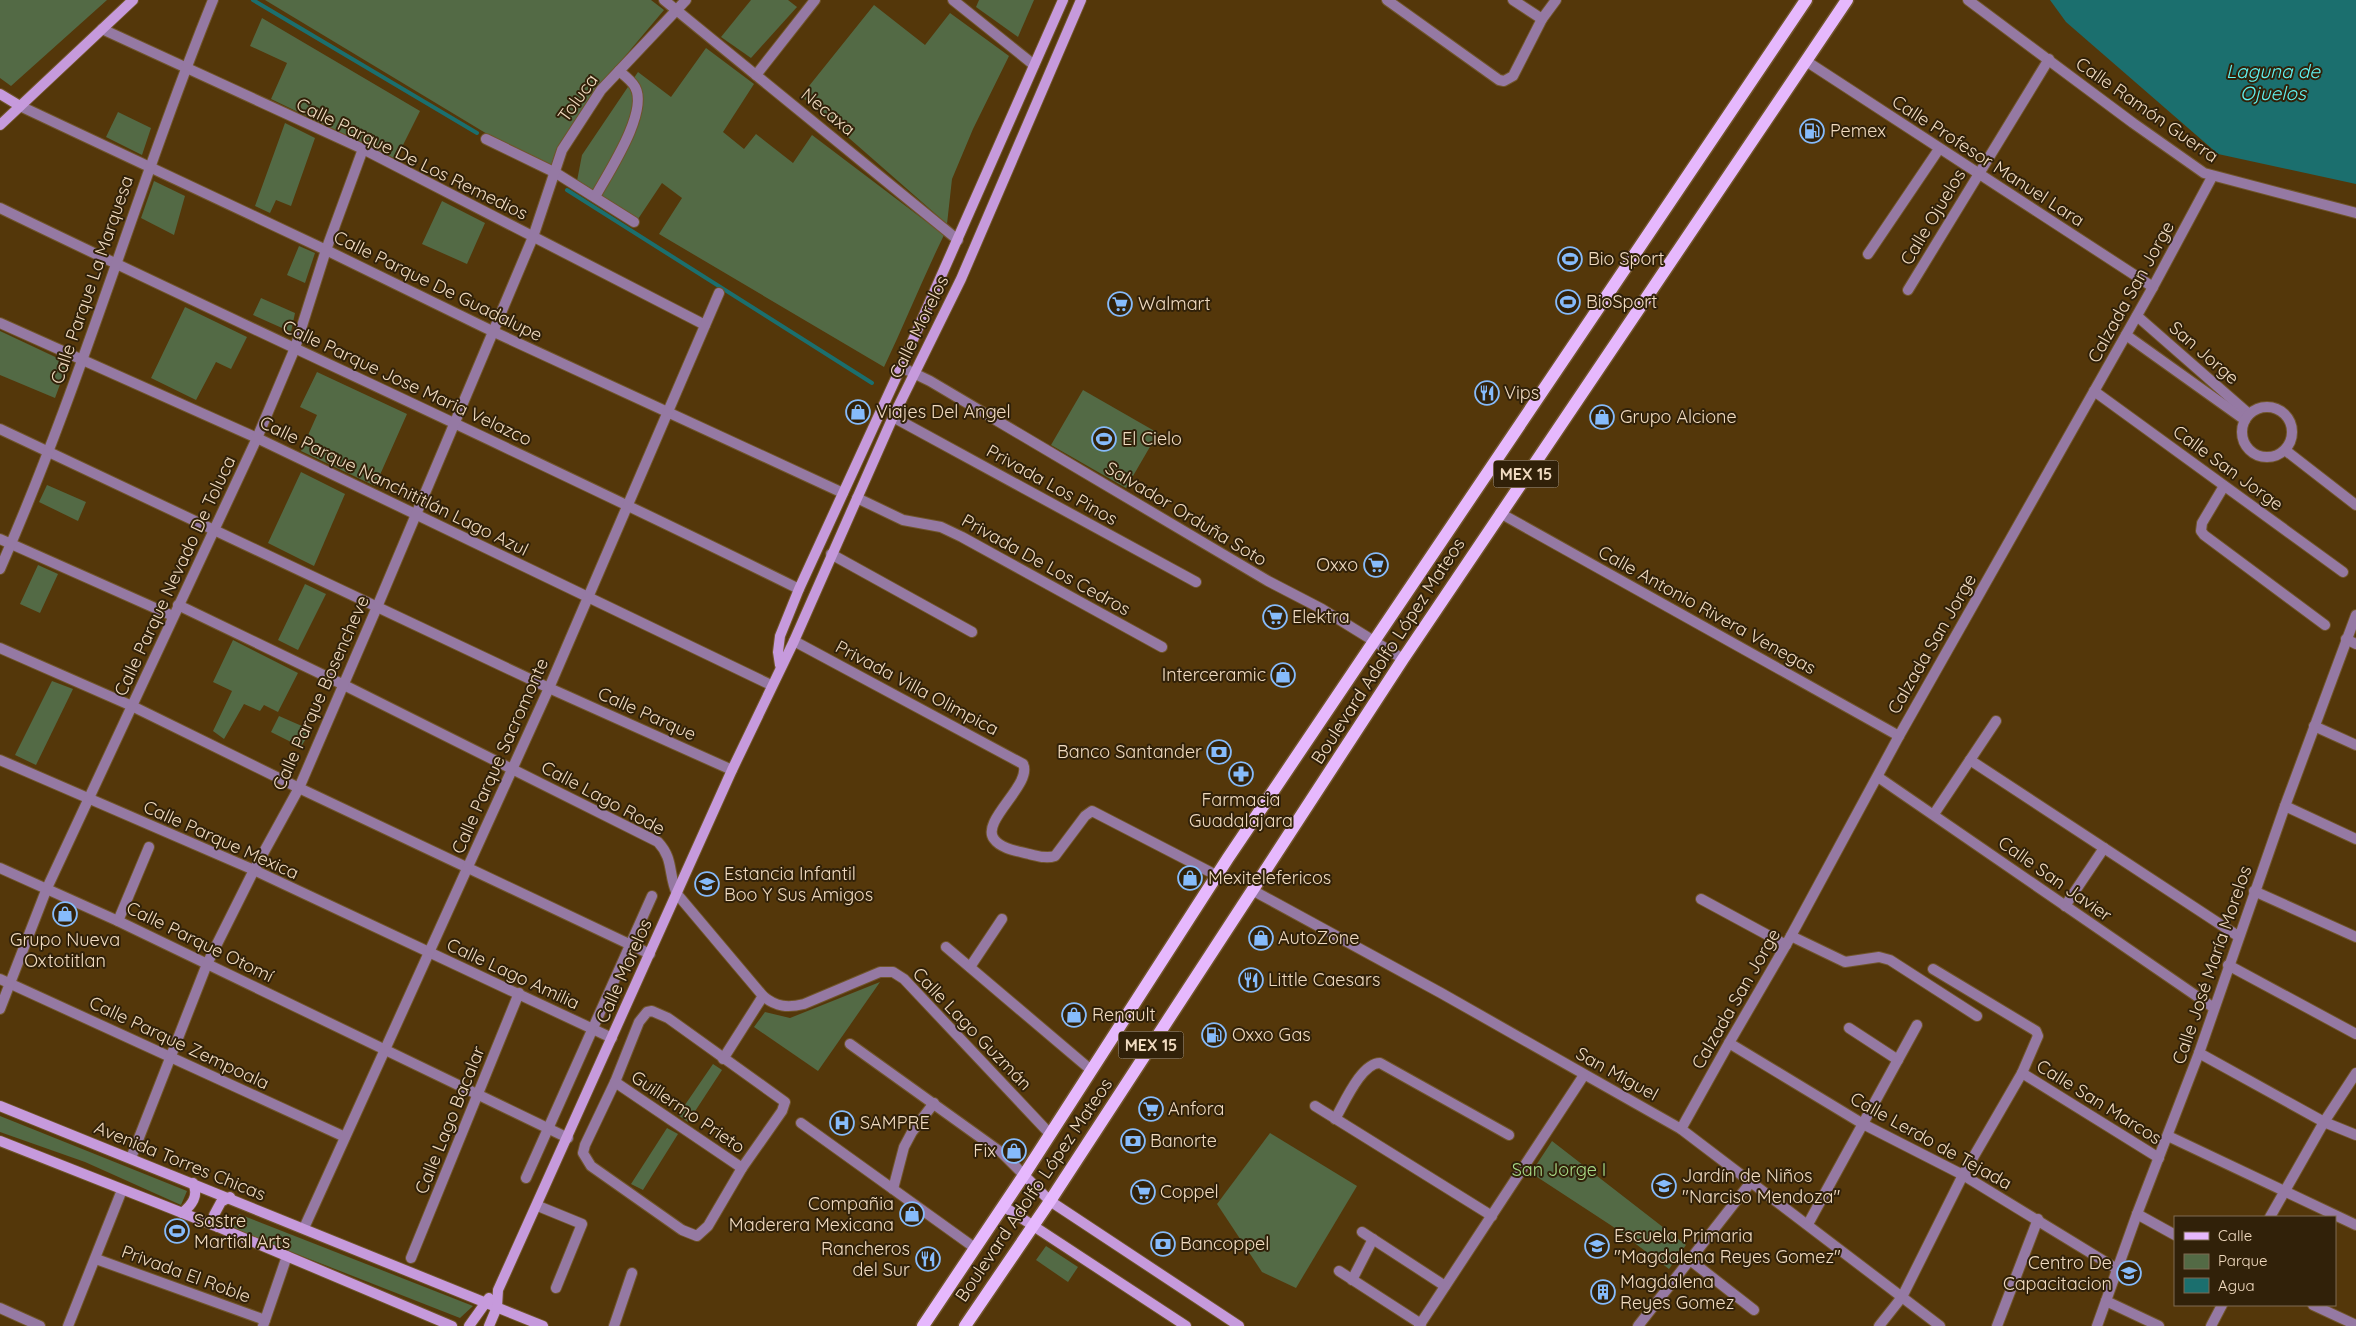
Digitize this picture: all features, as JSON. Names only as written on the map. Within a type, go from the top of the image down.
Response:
[{"type":"main road","points":[[0,125],[133,0]]},
{"type":"main road","name":"Calle Morelos","points":[[780,666],[778,652],[780,636],[799,589],[958,240],[1063,0]]},
{"type":"main road","name":"Calle Morelos","points":[[469,1326],[485,1302],[498,1290],[538,1206],[732,770],[780,666],[794,641],[893,417],[961,279],[1081,0]]},
{"type":"main road","name":"Boulevard Adolfo López Mateos","points":[[923,1326],[1024,1175],[1216,875],[1373,640],[1496,463],[1806,0]]},
{"type":"main road","name":"Boulevard Adolfo López Mateos","points":[[965,1326],[1050,1201],[1500,513],[1847,0]]},
{"type":"main road","points":[[0,94],[20,106]]},
{"type":"main road","name":"Avenida Torres Chicas","points":[[0,1106],[230,1197],[543,1326]]},
{"type":"main road","points":[[0,1142],[182,1213],[452,1326]]},
{"type":"main road","points":[[1024,1175],[1050,1201],[1240,1326]]},
{"type":"main road","points":[[182,1213],[191,1206],[194,1199],[196,1192],[193,1183]]},
{"type":"main road","points":[[218,1228],[214,1215],[222,1202],[230,1197]]},
{"type":"main road","points":[[1002,1206],[1186,1326]]},
{"type":"main road","name":"Calle Morelos","points":[[489,1326],[497,1307],[498,1290]]},
{"type":"street","name":"Calle Parque La Marquesa","points":[[0,569],[82,361],[149,167],[212,0]]},
{"type":"street","name":"Necaxa","points":[[664,0],[958,240]]},
{"type":"street","name":"Toluca","points":[[533,237],[556,173],[562,150],[583,116],[602,90],[686,0]]},
{"type":"street","points":[[756,75],[815,0]]},
{"type":"street","points":[[953,0],[1034,65]]},
{"type":"street","points":[[1387,0],[1499,80],[1504,81],[1513,76],[1542,19],[1556,0]]},
{"type":"street","points":[[1513,0],[1542,19]]},
{"type":"street","name":"Calle Ramón Guerra","points":[[1968,0],[2199,170],[2212,177],[2356,213]]},
{"type":"street","name":"Calle Parque De Los Remedios","points":[[102,29],[363,149],[705,325]]},
{"type":"street","name":"Calle Ojuelos","points":[[1908,290],[2049,60]]},
{"type":"street","name":"Calle Profesor Manuel Lara","points":[[1806,61],[2153,287]]},
{"type":"street","points":[[595,197],[635,122],[638,107],[636,87],[619,71]]},
{"type":"street","name":"Calle Parque De Guadalupe","points":[[20,106],[326,250],[492,331],[669,411],[843,493]]},
{"type":"street","points":[[486,139],[556,173],[634,222]]},
{"type":"street","name":"Calle Parque Nevado De Toluca","points":[[0,1009],[5,982],[88,799],[257,438],[295,348],[326,250],[363,149]]},
{"type":"street","points":[[1868,254],[1939,149]]},
{"type":"street","name":"Calzada San Jorge","points":[[1682,1129],[1729,1043],[1789,941],[1878,777],[1898,736],[2137,316],[2212,177]]},
{"type":"street","name":"Calle Parque Jose Maria Velazco","points":[[0,208],[453,424],[627,504],[799,589]]},
{"type":"street","name":"Calle Parque Bosencheve","points":[[131,1158],[207,964],[254,870],[299,788],[533,237]]},
{"type":"street","name":"Calle Parque Sacromonte","points":[[304,1228],[384,1048],[549,688],[719,293]]},
{"type":"street","name":"San Jorge","points":[[2137,316],[2247,417]]},
{"type":"street","name":"Calle Parque Nanchititlán Lago Azul","points":[[0,323],[257,438],[415,516],[771,685]]},
{"type":"street","name":"San Jorge","points":[[2126,335],[2247,417]]},
{"type":"street","name":"Salvador Orduña Soto","points":[[901,367],[930,381],[1268,581],[1322,609],[1403,659]]},
{"type":"street","name":"Calle San Jorge","points":[[2094,390],[2343,572]]},
{"type":"street","points":[[2265,407],[2274,407],[2288,417],[2292,434],[2285,450],[2271,458],[2263,458],[2249,450],[2242,436],[2247,417],[2265,407]]},
{"type":"street","name":"Privada Los Pinos","points":[[893,417],[1196,582]]},
{"type":"street","name":"Calle Parque","points":[[0,429],[549,688],[732,770]]},
{"type":"street","points":[[2285,450],[2356,504]]},
{"type":"street","points":[[2224,486],[2202,523],[2201,531],[2325,625]]},
{"type":"street","name":"Privada De Los Cedros","points":[[857,498],[903,520],[941,527],[962,536],[1162,647]]},
{"type":"street","name":"Calle Antonio Rivera Venegas","points":[[1500,513],[1898,736]]},
{"type":"street","points":[[0,539],[173,616]]},
{"type":"street","points":[[831,554],[972,632]]},
{"type":"street","name":"Calle Lago Rode","points":[[178,605],[342,684],[658,842],[670,859],[673,885],[677,894]]},
{"type":"street","name":"Calle José María Morelos","points":[[2097,1326],[2136,1214],[2199,1053],[2254,891],[2356,615]]},
{"type":"street","points":[[2346,639],[2356,644]]},
{"type":"street","name":"Privada Villa Olimpica","points":[[794,641],[1023,764],[1024,774],[994,822],[992,834],[996,841],[1008,848],[1042,857],[1055,856],[1085,816],[1092,811],[1216,875]]},
{"type":"street","points":[[0,648],[132,706],[299,788],[650,954]]},
{"type":"street","points":[[1934,814],[1996,721]]},
{"type":"street","points":[[2314,726],[2356,745]]},
{"type":"street","name":"Calle Parque Mexica","points":[[0,760],[254,870],[428,953]]},
{"type":"street","points":[[1970,760],[2238,936]]},
{"type":"street","name":"Calle San Javier","points":[[1878,777],[2214,1008]]},
{"type":"street","points":[[2285,806],[2356,839]]},
{"type":"street","points":[[118,921],[149,847]]},
{"type":"street","points":[[2065,906],[2104,848]]},
{"type":"street","name":"Calle Parque Otomí","points":[[0,868],[118,921],[568,1138]]},
{"type":"street","name":"San Miguel","points":[[1252,890],[1441,993],[1682,1129],[1940,1326]]},
{"type":"street","points":[[2254,891],[2356,937]]},
{"type":"street","name":"Calle Lago Guzmán","points":[[677,894],[763,996],[777,1006],[794,1007],[880,972],[892,972],[904,979],[1050,1134]]},
{"type":"street","points":[[526,1178],[652,896]]},
{"type":"street","points":[[1701,899],[1789,941],[1846,962],[1879,957],[1890,960],[1977,1016]]},
{"type":"street","points":[[970,967],[1002,918]]},
{"type":"street","points":[[946,947],[1091,1070]]},
{"type":"street","name":"Calle Lago Amilia","points":[[428,953],[519,993],[612,1038]]},
{"type":"street","points":[[2228,965],[2356,1034]]},
{"type":"street","points":[[1880,1326],[1902,1297],[1963,1175],[2022,1073],[2039,1035],[2036,1031],[1933,969]]},
{"type":"street","name":"Calle Parque Zempoala","points":[[5,982],[345,1137]]},
{"type":"street","name":"Calle Lago Bacalar","points":[[411,1258],[519,993]]},
{"type":"street","points":[[723,1059],[763,996]]},
{"type":"street","points":[[652,1010],[668,1018],[723,1059],[785,1102],[782,1111],[742,1168],[708,1226],[697,1236],[691,1235],[674,1225],[591,1166],[584,1158],[585,1145],[615,1082],[639,1022],[647,1012],[652,1010]]},
{"type":"street","points":[[1808,1224],[1917,1025]]},
{"type":"street","points":[[1849,1028],[1898,1060]]},
{"type":"street","name":"Calle Lerdo de Tejada","points":[[1729,1043],[1863,1124],[1963,1175],[2038,1219],[2117,1269]]},
{"type":"street","points":[[850,1044],[1002,1153],[1024,1175]]},
{"type":"street","points":[[2199,1053],[2324,1122],[2356,1135]]},
{"type":"street","points":[[1336,1119],[1363,1072],[1369,1065],[1380,1062],[1509,1135]]},
{"type":"street","name":"Calle San Marcos","points":[[2022,1073],[2159,1158]]},
{"type":"street","points":[[2271,1216],[2324,1122],[2356,1073]]},
{"type":"street","points":[[1339,1271],[1420,1325],[1584,1075]]},
{"type":"street","name":"Guillermo Prieto","points":[[615,1082],[742,1168]]},
{"type":"street","points":[[893,1189],[904,1147],[912,1132],[934,1104]]},
{"type":"street","points":[[1315,1106],[1492,1216]]},
{"type":"street","points":[[801,1123],[975,1248]]},
{"type":"street","points":[[2168,1136],[2356,1225]]},
{"type":"street","points":[[1641,1325],[1751,1182]]},
{"type":"street","points":[[68,1326],[122,1190]]},
{"type":"street","points":[[538,1206],[582,1224],[556,1288]]},
{"type":"street","points":[[2136,1214],[2174,1234]]},
{"type":"street","points":[[1997,1326],[2038,1219]]},
{"type":"street","points":[[1362,1232],[1445,1286]]},
{"type":"street","points":[[1352,1280],[1374,1239]]},
{"type":"street","points":[[264,1323],[287,1256]]},
{"type":"street","name":"Privada El Roble","points":[[96,1259],[264,1323]]},
{"type":"street","points":[[1690,1260],[1754,1310]]},
{"type":"street","points":[[614,1326],[632,1273]]},
{"type":"street","points":[[2106,1301],[2159,1326]]},
{"type":"street","points":[[2211,1326],[2221,1306]]},
{"type":"street","points":[[2315,1306],[2356,1325]]},
{"type":"street","points":[[0,1308],[40,1326]]},
{"type":"green space","points":[[0,0],[107,0],[11,86],[0,78]]},
{"type":"green space","points":[[265,0],[651,0],[664,10],[621,61],[569,134],[557,157],[560,178]]},
{"type":"green space","points":[[751,0],[788,0],[797,7],[751,58],[721,37]]},
{"type":"green space","points":[[979,0],[1034,0],[1018,37],[976,7]]},
{"type":"green space","points":[[874,5],[925,45],[950,13],[1009,56],[973,129],[952,179],[947,224],[801,96]]},
{"type":"green space","points":[[262,18],[420,111],[396,159],[271,99],[287,63],[250,46]]},
{"type":"green space","points":[[706,48],[754,84],[723,132],[744,149],[756,134],[793,163],[812,135],[944,235],[884,367],[659,234],[682,198],[662,183],[638,219],[576,186],[582,155],[638,72],[671,97]]},
{"type":"green space","points":[[118,112],[151,128],[142,155],[106,137]]},
{"type":"green space","points":[[285,123],[315,138],[291,206],[276,200],[270,213],[255,206]]},
{"type":"green space","points":[[154,181],[185,196],[174,235],[141,218]]},
{"type":"green space","points":[[442,201],[485,223],[467,264],[422,244]]},
{"type":"green space","points":[[299,246],[315,253],[305,283],[287,275]]},
{"type":"green space","points":[[261,298],[295,313],[291,332],[253,315]]},
{"type":"green space","points":[[185,307],[247,337],[231,369],[216,362],[196,400],[151,378]]},
{"type":"green space","points":[[0,331],[68,363],[55,398],[0,375]]},
{"type":"green space","points":[[317,372],[407,414],[375,486],[301,451],[317,415],[300,407]]},
{"type":"green space","name":"El Cielo","points":[[1083,390],[1158,433],[1126,488],[1051,445]]},
{"type":"green space","points":[[301,472],[345,494],[314,566],[268,543]]},
{"type":"green space","points":[[47,485],[86,502],[78,521],[39,502]]},
{"type":"green space","points":[[38,565],[58,574],[40,613],[20,604]]},
{"type":"green space","points":[[305,584],[326,594],[298,650],[278,640]]},
{"type":"green space","points":[[233,640],[298,673],[278,712],[264,705],[260,711],[244,704],[224,739],[213,731],[232,691],[213,682]]},
{"type":"green space","points":[[52,681],[73,689],[36,765],[15,755]]},
{"type":"green space","points":[[279,716],[311,730],[301,747],[271,732]]},
{"type":"green space","points":[[880,982],[818,1071],[754,1027],[765,1012],[790,1018]]},
{"type":"green space","points":[[713,1064],[722,1070],[688,1122],[678,1115]]},
{"type":"green space","points":[[0,1116],[187,1191],[181,1205],[85,1162],[0,1132]]},
{"type":"green space","points":[[667,1128],[678,1134],[643,1190],[631,1184]]},
{"type":"green space","points":[[1270,1133],[1357,1186],[1296,1288],[1262,1272],[1217,1204]]},
{"type":"green space","name":"San Jorge I","points":[[1552,1141],[1686,1245],[1669,1269],[1612,1226],[1531,1173]]},
{"type":"green space","points":[[239,1214],[473,1306],[460,1318],[233,1229]]},
{"type":"green space","points":[[1046,1246],[1078,1267],[1068,1282],[1036,1260]]},
{"type":"water","name":"Laguna de Ojuelos","points":[[2050,0],[2356,0],[2356,184],[2218,154],[2066,22]]},
{"type":"waterway","points":[[253,0],[477,133]]},
{"type":"waterway","points":[[567,190],[872,383]]},
{"type":"place","name":"Pemex","points":[[1812,131]]},
{"type":"place","name":"Bio Sport","points":[[1570,259]]},
{"type":"place","name":"BioSport","points":[[1568,302]]},
{"type":"place","name":"Walmart","points":[[1120,304]]},
{"type":"place","name":"Vips","points":[[1487,393]]},
{"type":"place","name":"Viajes Del Angel","points":[[858,412]]},
{"type":"place","name":"Grupo Alcione","points":[[1602,417]]},
{"type":"place","name":"El Cielo","points":[[1104,439]]},
{"type":"place","name":"Oxxo","points":[[1376,565]]},
{"type":"place","name":"Elektra","points":[[1275,617]]},
{"type":"place","name":"Interceramic","points":[[1283,675]]},
{"type":"place","name":"Banco Santander","points":[[1219,752]]},
{"type":"place","name":"Farmacia Guadalajara","points":[[1241,774]]},
{"type":"place","name":"Mexitelefericos","points":[[1190,878]]},
{"type":"place","name":"Estancia Infantil Boo Y Sus Amigos","points":[[707,884]]},
{"type":"place","name":"Grupo Nueva Oxtotitlan","points":[[65,914]]},
{"type":"place","name":"AutoZone","points":[[1261,938]]},
{"type":"place","name":"Little Caesars","points":[[1251,980]]},
{"type":"place","name":"Renault","points":[[1074,1015]]},
{"type":"place","name":"Oxxo Gas","points":[[1214,1035]]},
{"type":"place","name":"Anfora","points":[[1151,1109]]},
{"type":"place","name":"SAMPRE","points":[[842,1123]]},
{"type":"place","name":"Banorte","points":[[1133,1141]]},
{"type":"place","name":"Fix","points":[[1014,1151]]},
{"type":"place","name":"Jardín de Niños \"Narciso Mendoza\"","points":[[1664,1186]]},
{"type":"place","name":"Coppel","points":[[1143,1192]]},
{"type":"place","name":"Compañia Maderera Mexicana","points":[[912,1214]]},
{"type":"place","name":"Sastre Martial Arts","points":[[177,1231]]},
{"type":"place","name":"Bancoppel","points":[[1163,1244]]},
{"type":"place","name":"Escuela Primaria \"Magdalena Reyes Gomez\"","points":[[1597,1246]]},
{"type":"place","name":"Rancheros del Sur","points":[[928,1259]]},
{"type":"place","name":"Centro De Capacitacion","points":[[2129,1273]]},
{"type":"place","name":"Magdalena Reyes Gomez","points":[[1603,1292]]}]
